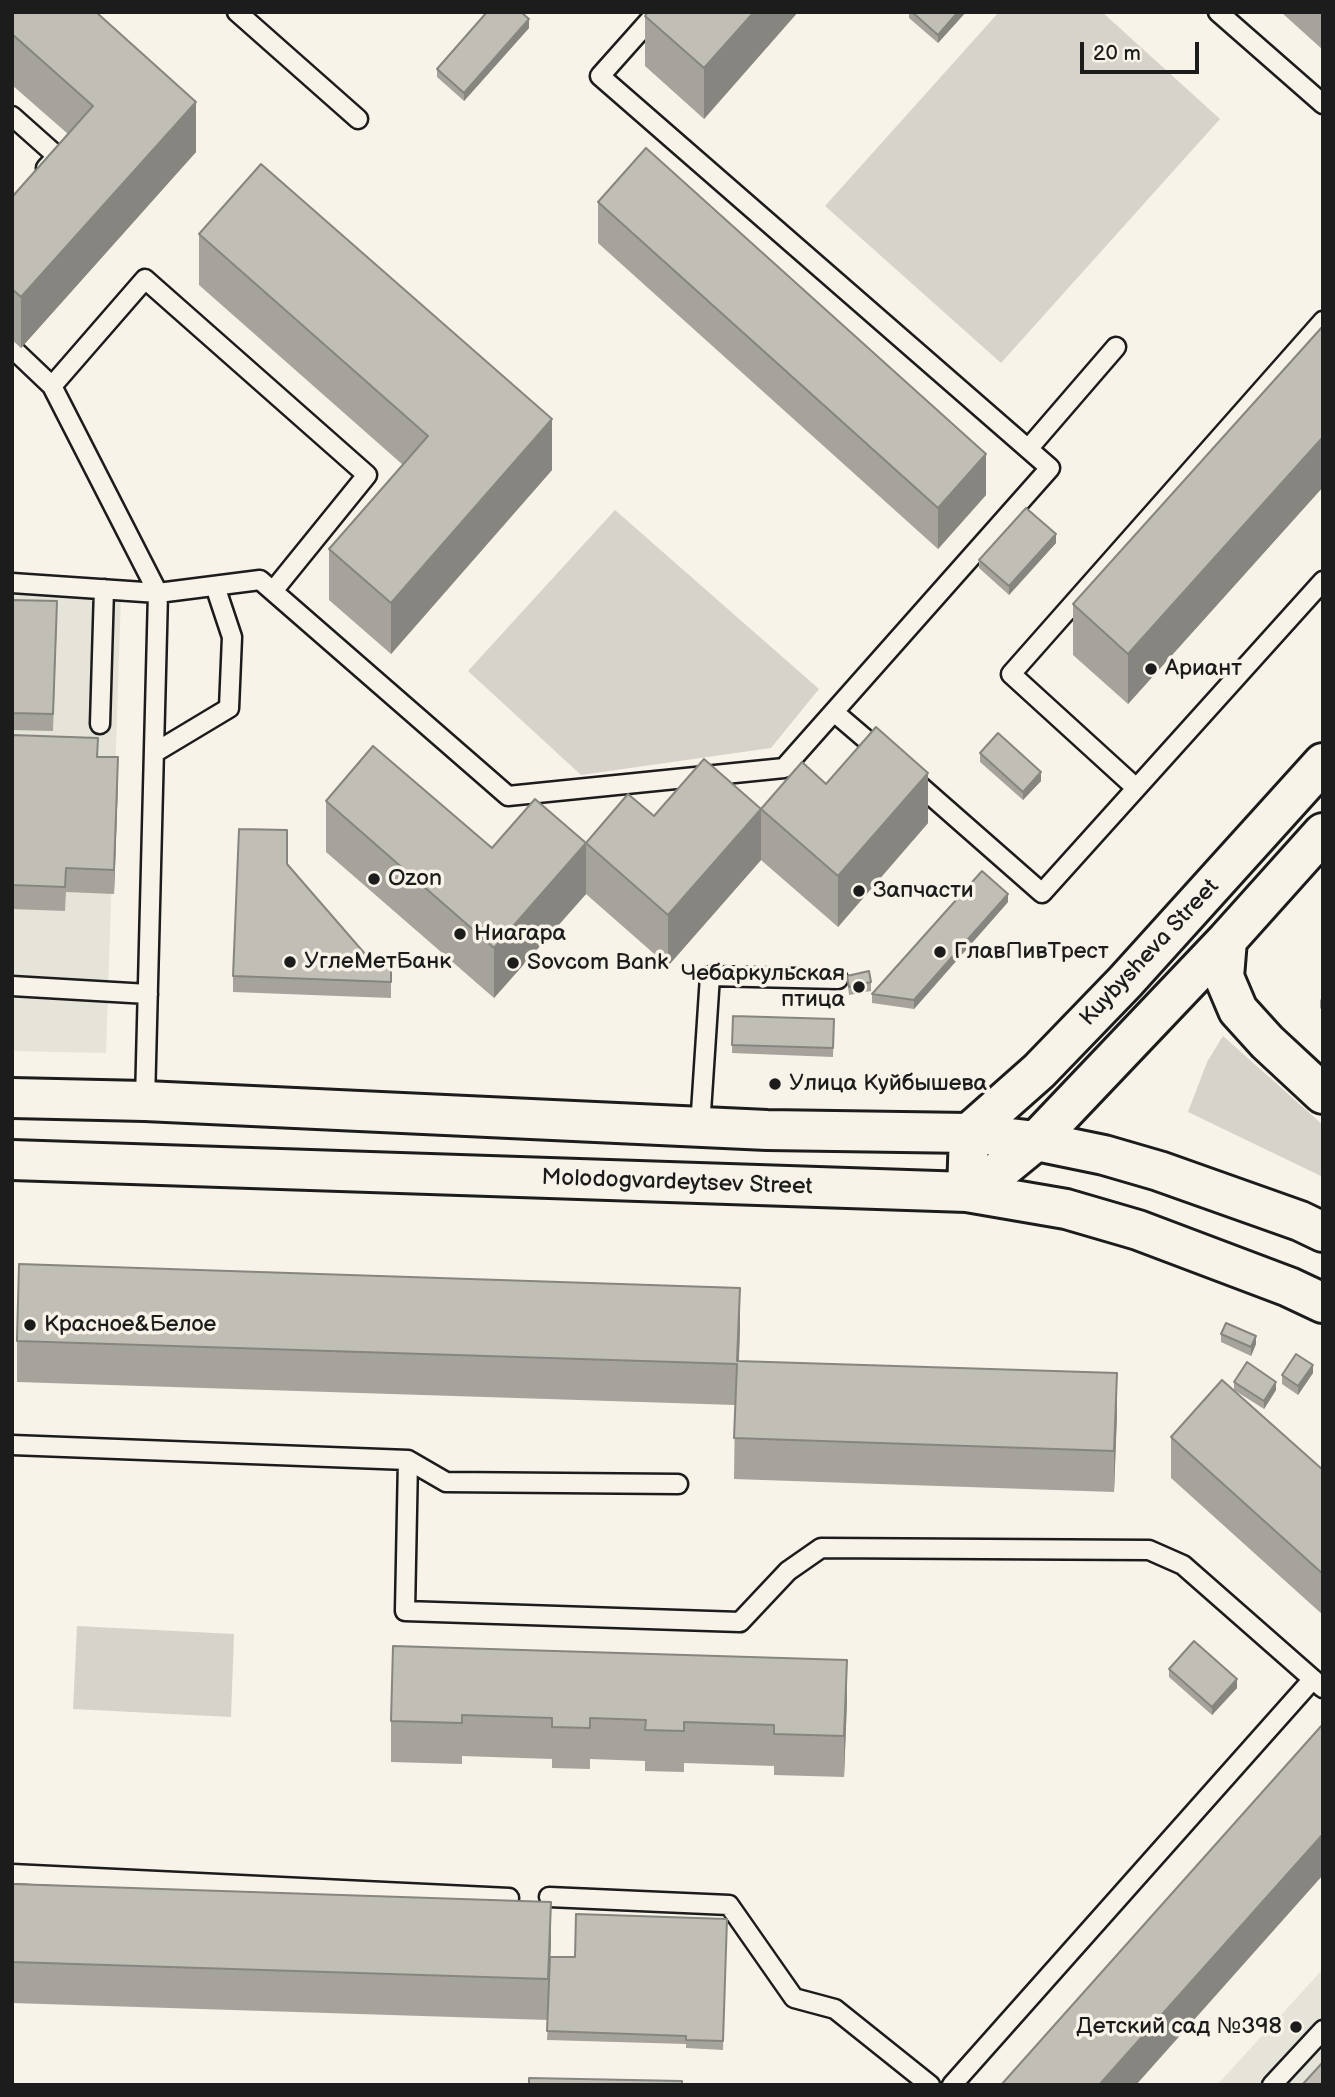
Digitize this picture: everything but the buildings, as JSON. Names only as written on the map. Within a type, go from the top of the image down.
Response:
[{"type":"main road","name":"Kuybysheva Street","points":[[969,1133],[1039,1071],[1125,982],[1323,763]]},
{"type":"main road","name":"Kuybysheva Street","points":[[967,1192],[1036,1141],[1227,940],[1323,833]]},
{"type":"main road","points":[[1227,940],[1224,977],[1238,1010],[1266,1042],[1323,1094]]},
{"type":"main road","points":[[12,1098],[145,1101],[700,1127],[969,1133],[1036,1141],[1104,1155],[1159,1171],[1300,1221],[1323,1232]]},
{"type":"main road","points":[[967,1192],[969,1133]]},
{"type":"main road","name":"Molodogvardeytsev Street","points":[[12,1160],[967,1192],[1066,1209],[1138,1230],[1289,1287],[1323,1303]]},
{"type":"lane","points":[[237,12],[358,119]]},
{"type":"lane","points":[[12,583],[158,593],[260,580],[508,796],[784,768],[1050,468],[600,76],[657,12]]},
{"type":"lane","points":[[1218,12],[1323,104]]},
{"type":"lane","points":[[12,116],[57,156],[30,186]]},
{"type":"lane","points":[[52,386],[145,279],[367,475],[273,591]]},
{"type":"lane","points":[[1135,787],[1011,674],[1323,321]]},
{"type":"lane","points":[[1028,449],[1116,347]]},
{"type":"lane","points":[[12,348],[52,386],[158,593],[145,1101]]},
{"type":"lane","points":[[834,712],[1042,893],[1323,581]]},
{"type":"lane","points":[[154,754],[229,708],[232,637],[215,586]]},
{"type":"lane","points":[[100,724],[104,589]]},
{"type":"lane","points":[[700,1127],[710,976],[838,979]]},
{"type":"lane","points":[[12,986],[148,993]]},
{"type":"lane","points":[[12,1445],[408,1460],[446,1482],[678,1484]]},
{"type":"lane","points":[[408,1460],[405,1611],[740,1622],[788,1571],[821,1548],[1149,1550],[1183,1565],[1318,1683],[952,2085]]},
{"type":"lane","points":[[12,1874],[509,1898]]},
{"type":"lane","points":[[549,1897],[729,1905],[794,1998],[835,2009],[930,2085]]},
{"type":"lane","points":[[1272,2085],[1323,2030]]},
{"type":"shaded area","points":[[999,12],[1102,12],[1220,119],[1001,363],[825,206]]},
{"type":"shaded area","points":[[615,510],[819,689],[771,748],[581,775],[468,671]]},
{"type":"shaded area","points":[[12,590],[121,596],[106,1053],[12,1051]]},
{"type":"shaded area","points":[[1223,1036],[1323,1125],[1323,1177],[1188,1112],[1207,1062]]},
{"type":"shaded area","points":[[77,1626],[234,1634],[231,1717],[73,1709]]},
{"type":"shaded area","name":"Детский сад №398","points":[[1323,1969],[1323,2085],[1217,2085]]},
{"type":"place","name":"Ариант","points":[[1151,669]]},
{"type":"place","name":"Ozon","points":[[374,879]]},
{"type":"place","name":"Запчасти","points":[[859,891]]},
{"type":"place","name":"Ниагара","points":[[460,934]]},
{"type":"place","name":"ГлавПивТрест","points":[[940,952]]},
{"type":"place","name":"УглеМетБанк","points":[[290,962]]},
{"type":"place","name":"Sovcom Bank","points":[[513,963]]},
{"type":"place","name":"Чебаркульская птица","points":[[859,987]]},
{"type":"place","name":"Улица Куйбышева","points":[[775,1084]]},
{"type":"place","name":"Красное&Белое","points":[[30,1325]]},
{"type":"place","name":"Детский сад №398","points":[[1296,2027]]}]
